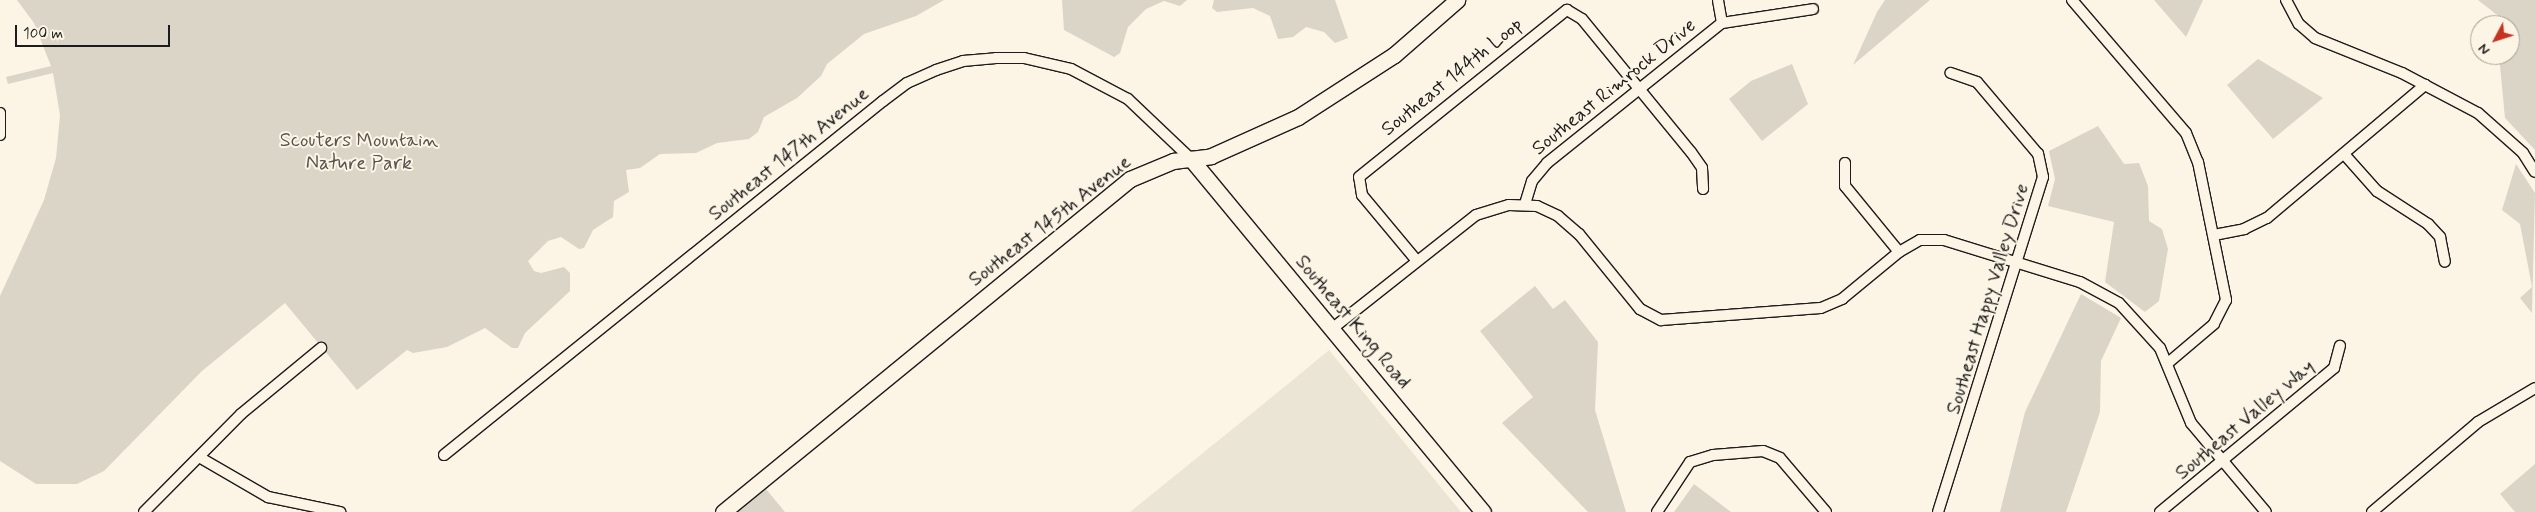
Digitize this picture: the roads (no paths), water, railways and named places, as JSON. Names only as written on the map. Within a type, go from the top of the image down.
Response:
[{"type":"main road","name":"Southeast 145th Avenue","points":[[723,512],[1125,182],[1157,166],[1211,156],[1256,137],[1338,93],[1394,55],[1456,0]]},
{"type":"main road","name":"Southeast King Road","points":[[1191,159],[1333,328],[1483,512]]},
{"type":"street","name":"Southeast Rimrock Drive","points":[[1525,204],[1532,181],[1543,167],[1722,23],[1718,0]]},
{"type":"street","points":[[2072,0],[2192,142],[2225,287],[2223,308],[2214,324],[2168,363]]},
{"type":"street","points":[[2286,0],[2299,24],[2315,38],[2425,85],[2496,128],[2523,153],[2535,172]]},
{"type":"street","points":[[1722,23],[1813,9]]},
{"type":"street","name":"Southeast 144th Loop","points":[[1417,261],[1362,195],[1359,177],[1556,16],[1567,10],[1575,12],[1640,88]]},
{"type":"street","name":"Southeast 147th Avenue","points":[[444,455],[883,101],[936,70],[963,61],[996,58],[1024,58],[1071,69],[1128,99],[1191,159]]},
{"type":"street","name":"Southeast Happy Valley Drive","points":[[1938,512],[2041,190],[2040,159],[1977,82],[1951,73]]},
{"type":"street","points":[[2214,235],[2244,229],[2267,218],[2425,85]]},
{"type":"street","points":[[1640,88],[1702,168],[1703,189]]},
{"type":"street","points":[[0,113],[0,135]]},
{"type":"street","points":[[2344,154],[2377,191],[2428,224],[2440,237],[2445,262]]},
{"type":"street","points":[[1844,163],[1845,186],[1899,252]]},
{"type":"street","points":[[1333,328],[1476,215],[1492,208],[1525,204],[1547,210],[1570,224],[1640,309],[1661,320],[1821,308],[1842,299],[1899,252],[1931,238],[2018,262],[2099,290],[2134,316],[2168,363],[2183,409],[2266,512]]},
{"type":"street","name":"Southeast Valley Way","points":[[2160,512],[2224,462],[2334,368],[2340,346]]},
{"type":"street","points":[[144,512],[241,414],[320,348]]},
{"type":"street","points":[[2372,512],[2478,422],[2535,388]]},
{"type":"street","points":[[1657,512],[1690,462],[1714,454],[1754,451],[1780,458],[1826,512]]},
{"type":"street","points":[[200,457],[268,498],[340,512]]},
{"type":"park label","name":"Scouters Mountain Nature Park","points":[[359,152]]}]
